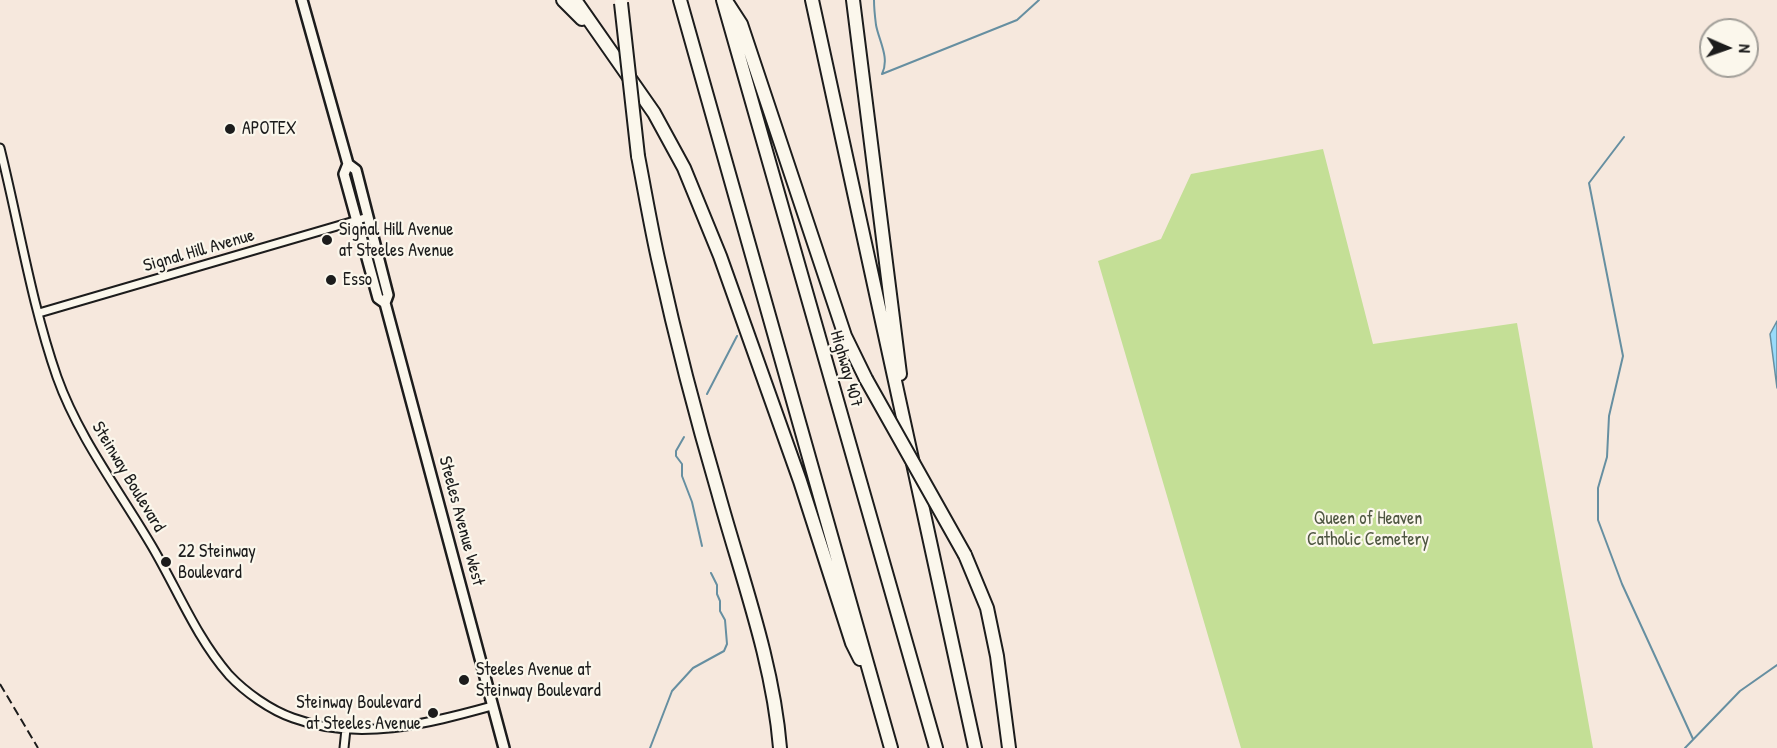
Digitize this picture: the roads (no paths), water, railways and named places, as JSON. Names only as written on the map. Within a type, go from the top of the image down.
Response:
[{"type":"highway","points":[[563,0],[601,36]]},
{"type":"highway","points":[[575,0],[654,113],[684,168],[720,256],[800,481],[852,644],[870,676]]},
{"type":"highway","points":[[680,0],[830,525],[891,748]]},
{"type":"highway","points":[[724,0],[741,24],[845,336],[866,379],[965,555],[987,608],[997,656],[1009,748]]},
{"type":"highway","name":"Highway 407","points":[[724,0],[936,748]]},
{"type":"highway","points":[[812,0],[975,748]]},
{"type":"highway","points":[[853,0],[899,363],[900,405]]},
{"type":"highway","points":[[621,1],[638,156],[658,261],[718,493],[751,602],[778,717],[780,748]]},
{"type":"main road","name":"Steeles Avenue West","points":[[302,0],[348,164],[356,170],[388,295],[385,303],[504,748]]},
{"type":"main road","name":"Steeles Avenue West","points":[[348,164],[344,174],[378,298],[385,303]]},
{"type":"street","name":"Steinway Boulevard","points":[[0,148],[39,313],[58,378],[79,427],[151,544],[194,622],[230,676],[259,700],[291,717],[323,727],[368,730],[402,727],[466,714],[492,706]]},
{"type":"street","name":"Signal Hill Avenue","points":[[39,313],[368,217]]},
{"type":"street","points":[[344,748],[346,729]]},
{"type":"water","points":[[1777,321],[1777,388],[1770,334]]},
{"type":"waterway","points":[[874,0],[876,25],[885,62],[882,74]]},
{"type":"waterway","points":[[882,74],[1017,20],[1039,0]]},
{"type":"waterway","points":[[1624,137],[1589,183],[1623,356],[1609,416],[1607,457],[1598,488],[1598,520],[1622,584],[1693,739]]},
{"type":"waterway","points":[[707,394],[737,336]]},
{"type":"waterway","points":[[684,437],[676,451],[676,456],[682,464],[682,476],[692,502],[702,546]]},
{"type":"waterway","points":[[650,748],[672,691],[693,668],[724,651],[727,644],[725,620],[720,611],[717,585],[711,573]]},
{"type":"waterway","points":[[1685,748],[1740,691],[1777,665]]},
{"type":"railway","points":[[0,684],[38,748]]},
{"type":"place","name":"APOTEX","points":[[230,129]]},
{"type":"place","name":"Signal Hill Avenue at Steeles Avenue","points":[[327,240]]},
{"type":"place","name":"Esso","points":[[331,280]]},
{"type":"place","name":"22 Steinway Boulevard","points":[[166,562]]},
{"type":"place","name":"Steeles Avenue at Steinway Boulevard","points":[[464,680]]},
{"type":"place","name":"Steinway Boulevard at Steeles Avenue","points":[[433,713]]},
{"type":"park label","name":"Queen of Heaven Catholic Cemetery","points":[[1368,529]]}]
